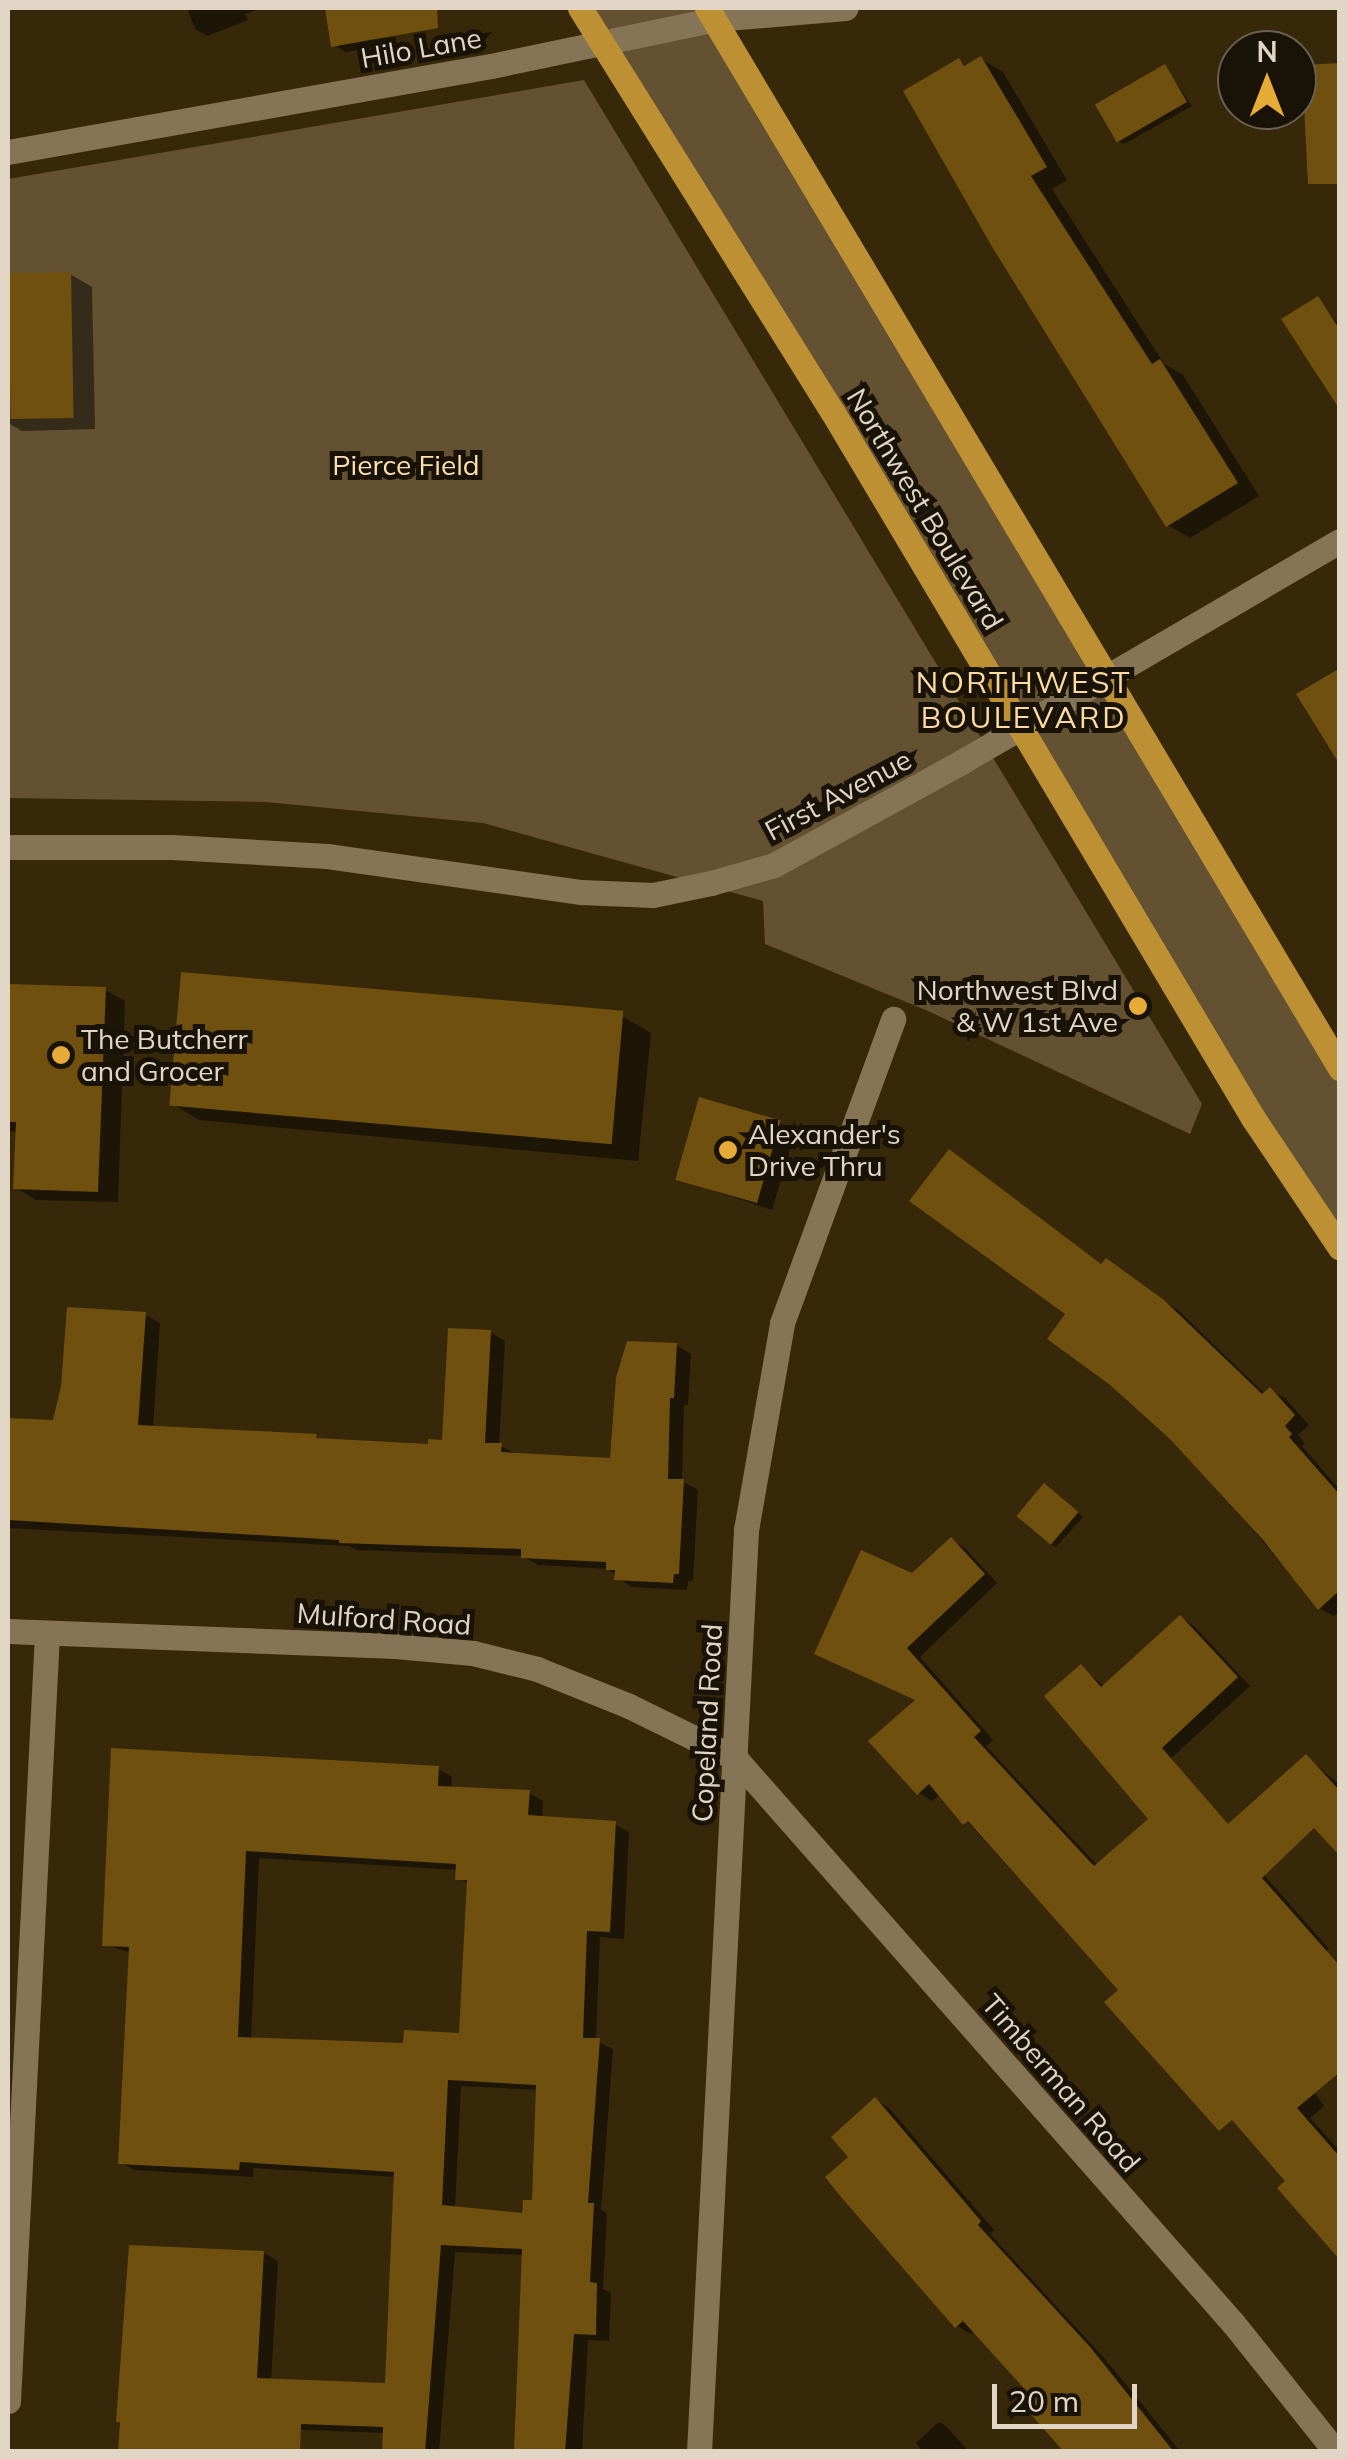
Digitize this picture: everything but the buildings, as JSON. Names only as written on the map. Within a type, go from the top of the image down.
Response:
[{"type":"main road","name":"Northwest Boulevard","points":[[580,8],[832,411],[1253,1118],[1340,1248]]},
{"type":"main road","points":[[711,13],[1340,1068]]},
{"type":"street","name":"Hilo Lane","points":[[8,152],[599,43],[711,13],[846,8]]},
{"type":"street","name":"First Avenue","points":[[8,847],[172,847],[327,856],[582,892],[653,895],[774,865],[1340,541]]},
{"type":"street","name":"Copeland Road","points":[[699,2452],[746,1530],[782,1323],[893,1019]]},
{"type":"street","name":"Mulford Road","points":[[8,1630],[396,1646],[473,1654],[536,1670],[610,1699],[735,1758]]},
{"type":"street","points":[[8,2401],[48,1633]]},
{"type":"street","name":"Timberman Road","points":[[735,1758],[1233,2323],[1336,2452]]},
{"type":"green space","points":[[580,8],[707,8],[1339,1068],[1339,1248]]},
{"type":"green space","name":"Pierce Field","points":[[584,80],[1202,1104],[1190,1134],[928,1011],[765,944],[763,901],[483,823],[266,802],[8,798],[8,179]]},
{"type":"place","name":"Northwest Blvd & W 1st Ave","points":[[1138,1006]]},
{"type":"place","name":"The Butcherr and Grocer","points":[[61,1055]]},
{"type":"place","name":"Alexander's Drive Thru","points":[[728,1150]]},
{"type":"district","name":"NORTHWEST BOULEVARD","points":[[1024,699]]}]
